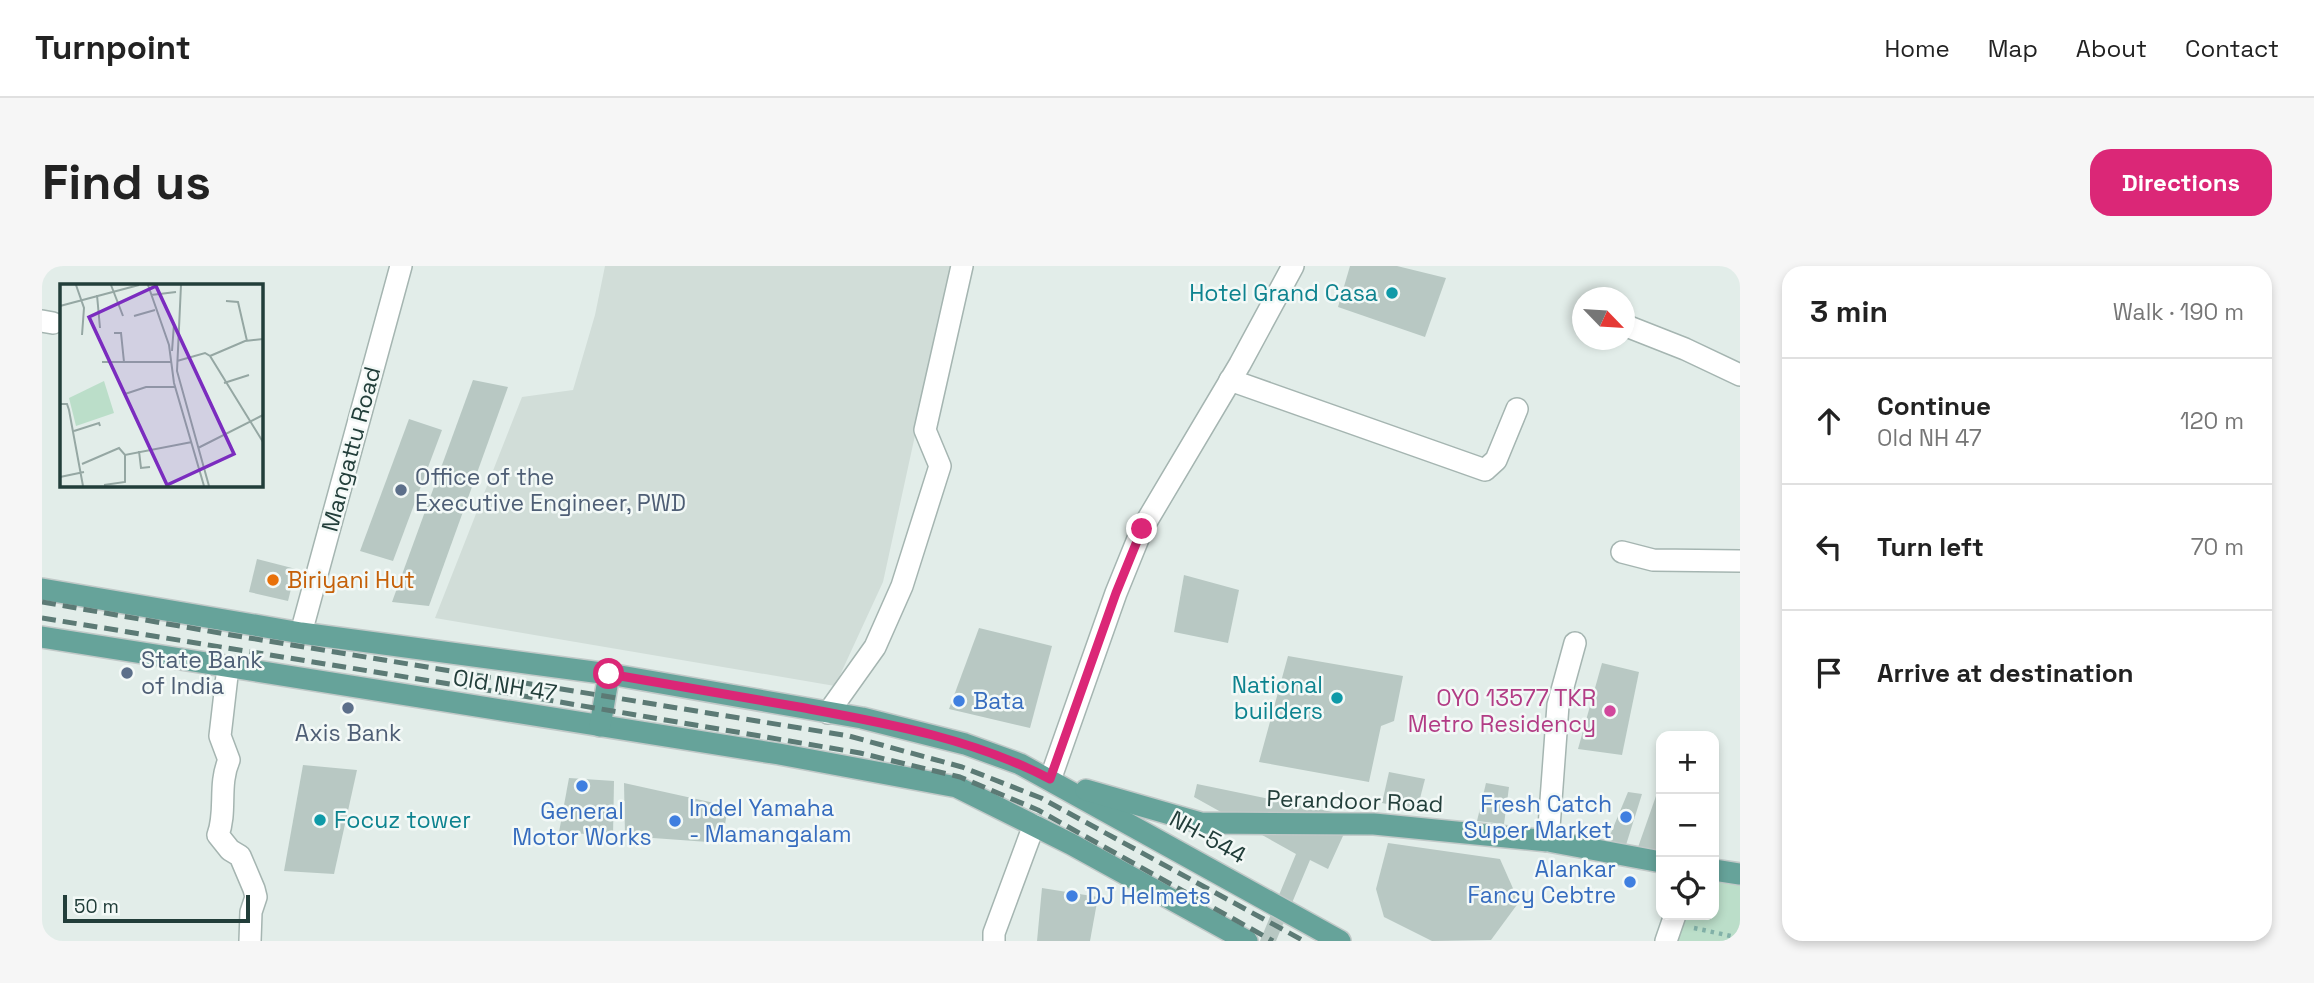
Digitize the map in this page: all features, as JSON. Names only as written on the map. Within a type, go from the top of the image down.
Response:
[{"type":"main road","name":"Old NH 47","points":[[42,589],[301,633],[609,674],[862,718],[965,744],[1020,764],[1050,779]]},
{"type":"main road","name":"Old NH 47","points":[[42,637],[779,754],[957,786],[1071,844],[1247,941]]},
{"type":"main road","points":[[600,726],[609,674]]},
{"type":"main road","name":"Perandoor Road","points":[[1050,779],[1200,823],[1374,824],[1548,841],[1656,861]]},
{"type":"main road","name":"NH-544","points":[[1050,779],[1340,941]]},
{"type":"main road","points":[[1719,871],[1740,874]]},
{"type":"street","name":"Mangattu Road","points":[[301,633],[401,266]]},
{"type":"street","points":[[828,713],[875,647],[902,586],[940,466],[925,430],[962,266]]},
{"type":"street","points":[[1050,779],[1116,593],[1142,529],[1230,380],[1293,266]]},
{"type":"street","points":[[1635,329],[1740,375]]},
{"type":"street","points":[[1230,380],[1485,470],[1496,460],[1517,409]]},
{"type":"street","points":[[1622,552],[1653,560],[1740,561]]},
{"type":"street","points":[[1548,841],[1558,705],[1575,643]]},
{"type":"street","points":[[228,667],[220,736],[229,760],[223,774],[222,826],[219,835],[230,850],[240,856],[254,889],[256,897],[251,912],[250,941]]},
{"type":"street","points":[[994,941],[994,933],[1034,825]]},
{"type":"street","points":[[1666,941],[1682,921]]},
{"type":"path","points":[[1682,921],[1740,938]]},
{"type":"shaded area","points":[[605,266],[952,266],[883,582],[835,686],[435,618],[522,397],[573,390],[595,315]]},
{"type":"green space","points":[[1719,874],[1740,876],[1740,941],[1677,941],[1684,920],[1719,920]]},
{"type":"building","name":"Hotel Grand Casa","points":[[1350,266],[1397,266],[1446,278],[1425,337],[1338,307]]},
{"type":"building","points":[[473,380],[508,387],[429,606],[392,602]]},
{"type":"building","name":"Office of the Executive Engineer, PWD","points":[[409,419],[442,430],[393,561],[360,551]]},
{"type":"building","name":"Biriyani Hut","points":[[257,559],[296,569],[288,601],[249,592]]},
{"type":"building","points":[[1184,575],[1239,590],[1228,643],[1174,632]]},
{"type":"building","points":[[979,628],[1052,646],[1030,728],[949,709]]},
{"type":"building","name":"National builders","points":[[1288,656],[1403,676],[1394,721],[1381,726],[1369,782],[1259,762]]},
{"type":"building","name":"OYO 13577 TKR Metro Residency","points":[[1602,663],[1639,672],[1622,755],[1578,749]]},
{"type":"building","name":"Focuz tower","points":[[303,765],[357,770],[334,874],[284,871]]},
{"type":"building","points":[[1389,772],[1425,779],[1417,810],[1382,803]]},
{"type":"building","points":[[569,778],[614,781],[613,836],[559,832]]},
{"type":"building","name":"Indel Yamaha - Mamangalam","points":[[624,783],[728,806],[722,843],[625,836]]},
{"type":"building","points":[[1486,783],[1509,787],[1504,824],[1477,821]]},
{"type":"building","points":[[1197,784],[1352,816],[1328,869],[1310,860],[1276,941],[1260,941],[1296,854],[1194,797]]},
{"type":"building","name":"Fresh Catch Super Market","points":[[1628,792],[1642,794],[1626,845],[1608,840]]},
{"type":"building","points":[[1656,796],[1656,856],[1636,853]]},
{"type":"building","points":[[1388,843],[1500,859],[1519,902],[1491,940],[1432,941],[1384,917],[1376,889]]},
{"type":"building","points":[[1042,888],[1098,897],[1090,941],[1037,941]]},
{"type":"railway","points":[[42,602],[849,736],[962,767],[1041,798],[1304,941]]},
{"type":"railway","points":[[42,618],[860,753],[960,777],[1038,810],[1273,941]]},
{"type":"place","name":"Hotel Grand Casa","points":[[1392,293]]},
{"type":"place","name":"Office of the Executive Engineer, PWD","points":[[401,490]]},
{"type":"place","name":"Biriyani Hut","points":[[273,580]]},
{"type":"place","name":"State Bank of India","points":[[127,673]]},
{"type":"place","name":"National builders","points":[[1337,698]]},
{"type":"place","name":"Bata","points":[[959,701]]},
{"type":"place","name":"Axis Bank","points":[[348,708]]},
{"type":"place","name":"OYO 13577 TKR Metro Residency","points":[[1610,711]]},
{"type":"place","name":"General Motor Works","points":[[582,786]]},
{"type":"place","name":"Fresh Catch Super Market","points":[[1626,817]]},
{"type":"place","name":"Focuz tower","points":[[320,820]]},
{"type":"place","name":"Indel Yamaha - Mamangalam","points":[[675,821]]},
{"type":"place","name":"Alankar Fancy Cebtre","points":[[1630,882]]},
{"type":"place","name":"DJ Helmets","points":[[1072,896]]},
{"type":"route","points":[[609,674],[862,718],[965,744],[1020,764],[1050,779],[1116,593],[1142,529]]}]
